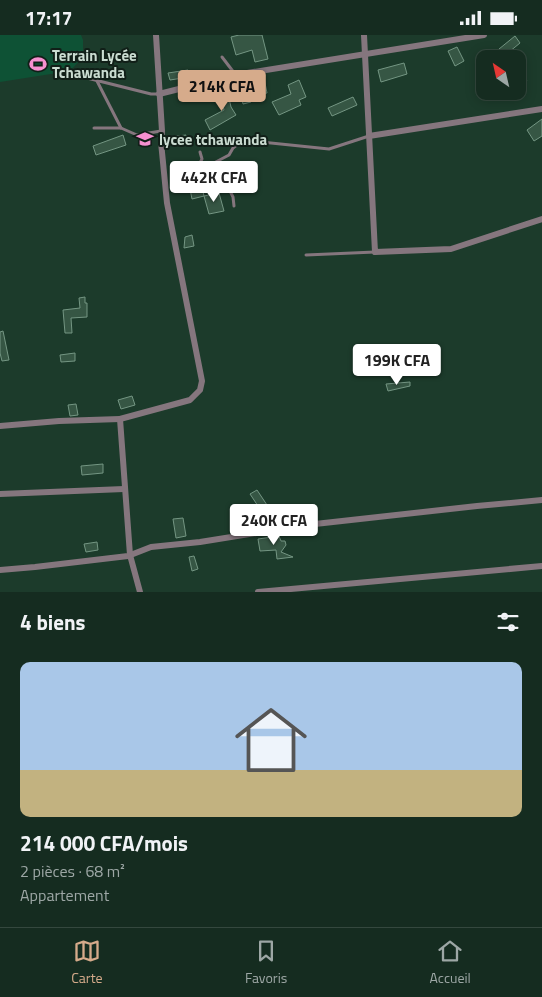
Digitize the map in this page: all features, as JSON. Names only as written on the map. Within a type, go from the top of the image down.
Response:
[{"type":"street","points":[[0,426],[58,421],[120,419],[190,400],[200,391],[202,381],[167,203],[161,143],[162,131],[156,35]]},
{"type":"street","points":[[364,35],[375,252],[451,249],[542,219]]},
{"type":"street","points":[[159,94],[235,75],[484,35]]},
{"type":"street","points":[[369,137],[542,109]]},
{"type":"street","points":[[120,419],[130,555],[140,592]]},
{"type":"street","points":[[0,494],[124,489]]},
{"type":"street","points":[[0,570],[130,555],[151,547],[200,542],[306,525],[477,505],[542,500]]},
{"type":"street","points":[[258,592],[542,566]]},
{"type":"lane","points":[[222,57],[235,75]]},
{"type":"lane","points":[[83,77],[151,95],[159,94]]},
{"type":"lane","points":[[97,80],[122,128]]},
{"type":"lane","points":[[94,129],[122,128],[137,135],[162,131]]},
{"type":"lane","points":[[195,173],[229,155],[233,148],[243,139],[329,149],[369,137]]},
{"type":"lane","points":[[195,173],[202,159],[200,153]]},
{"type":"lane","points":[[195,173],[208,182],[230,191],[234,206]]},
{"type":"lane","points":[[306,255],[375,252]]},
{"type":"green space","name":"Terrain Lycée Tchawanda","points":[[0,35],[81,35],[83,40],[83,57],[70,71],[0,82]]},
{"type":"building","points":[[262,35],[268,59],[255,62],[252,50],[236,55],[231,37]]},
{"type":"building","points":[[515,36],[520,43],[511,50],[499,49]]},
{"type":"building","points":[[457,47],[464,61],[455,66],[448,51]]},
{"type":"building","points":[[404,63],[407,74],[381,82],[378,70]]},
{"type":"building","points":[[188,70],[189,77],[170,80],[168,73]]},
{"type":"building","points":[[264,78],[267,93],[250,96],[251,102],[243,104],[239,87],[250,84],[249,81]]},
{"type":"building","points":[[299,80],[306,97],[299,100],[301,105],[279,115],[272,102],[291,94],[288,85]]},
{"type":"building","points":[[227,89],[231,107],[236,115],[210,130],[205,120],[224,110],[219,91]]},
{"type":"building","points":[[353,97],[357,105],[332,116],[328,108]]},
{"type":"building","points":[[542,119],[542,136],[534,141],[527,130]]},
{"type":"building","points":[[123,135],[126,145],[96,155],[93,146]]},
{"type":"building","points":[[186,135],[187,141],[170,144],[169,137]]},
{"type":"building","points":[[201,182],[204,196],[192,199],[189,184]]},
{"type":"building","points":[[219,193],[224,211],[209,214],[204,196]]},
{"type":"building","points":[[192,235],[194,246],[184,248],[185,237]]},
{"type":"building","points":[[85,297],[87,317],[71,318],[72,333],[65,333],[63,310],[80,308],[79,298]]},
{"type":"building","points":[[3,331],[9,360],[2,361],[0,332]]},
{"type":"building","points":[[75,353],[75,361],[61,362],[60,355]]},
{"type":"building","points":[[410,382],[410,386],[388,391],[386,384]]},
{"type":"building","points":[[132,396],[135,405],[121,409],[118,400]]},
{"type":"building","points":[[76,404],[78,415],[70,416],[68,405]]},
{"type":"building","points":[[103,464],[103,473],[82,475],[81,466]]},
{"type":"building","points":[[257,490],[267,505],[260,509],[250,494]]},
{"type":"building","points":[[183,518],[186,536],[176,538],[173,519]]},
{"type":"building","points":[[279,536],[281,541],[285,541],[286,545],[281,552],[293,557],[277,559],[276,550],[260,551],[258,539]]},
{"type":"building","points":[[97,542],[98,550],[86,552],[84,544]]},
{"type":"building","points":[[194,556],[198,569],[192,571],[189,557]]},
{"type":"place","name":"Terrain Lycée Tchawanda","points":[[38,64]]},
{"type":"place","name":"lycee tchawanda","points":[[145,139]]}]
